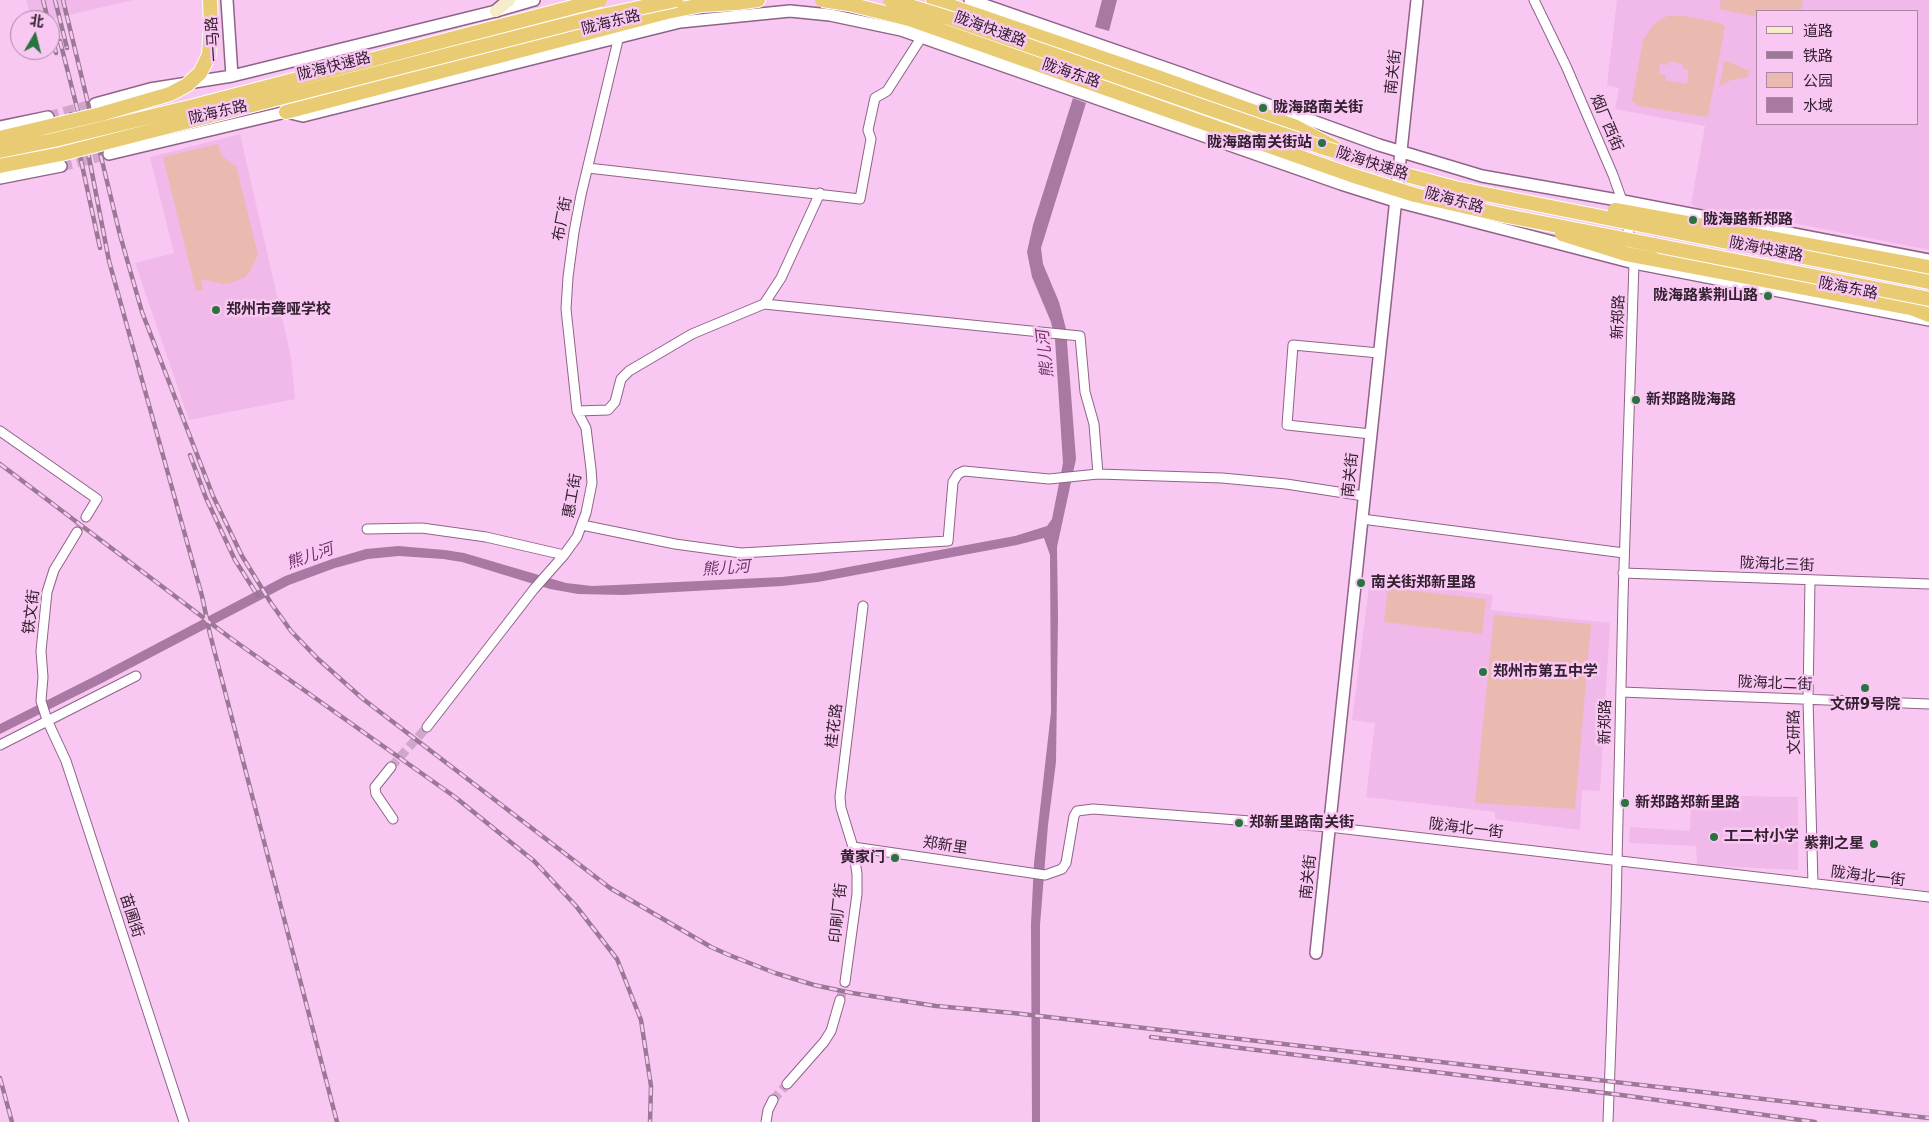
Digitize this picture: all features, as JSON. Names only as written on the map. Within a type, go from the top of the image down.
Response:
[{"type":"highway","points":[[0,138],[101,114],[170,94],[187,85],[200,73],[209,55],[210,0]]},
{"type":"highway","name":"陇海快速路","points":[[0,150],[31,145],[190,107],[600,0]]},
{"type":"highway","name":"陇海快速路","points":[[0,166],[61,154],[592,18],[676,0]]},
{"type":"highway","points":[[286,112],[479,60],[686,8],[758,0]]},
{"type":"highway","name":"陇海快速路","points":[[822,0],[848,4],[909,19],[1351,175],[1415,195],[1502,215],[1929,299]]},
{"type":"highway","name":"陇海快速路","points":[[890,0],[949,18],[1360,161],[1455,188],[1929,282]]},
{"type":"highway","points":[[933,0],[1294,126],[1360,161]]},
{"type":"highway","points":[[1505,198],[1555,199],[1929,266]]},
{"type":"highway","points":[[1502,215],[1626,254],[1910,308],[1929,314]]},
{"type":"main road","points":[[496,11],[509,0]]},
{"type":"street","name":"一马路","points":[[227,0],[232,76]]},
{"type":"street","points":[[95,104],[150,89],[232,76],[534,0]]},
{"type":"street","points":[[970,0],[1401,152],[1482,176],[1929,260]]},
{"type":"street","name":"南关街","points":[[1316,953],[1417,0]]},
{"type":"street","name":"烟厂西街","points":[[1534,0],[1566,66],[1623,201],[1634,263]]},
{"type":"street","name":"陇海东路","points":[[110,154],[286,112],[303,116],[619,36],[697,20],[790,11],[830,15],[872,23],[921,38],[1395,201],[1634,263],[1929,320]]},
{"type":"street","name":"布厂街","points":[[577,411],[566,309],[568,277],[574,232],[619,36]]},
{"type":"street","points":[[588,168],[860,199],[871,139],[868,130],[875,98],[877,95],[887,91],[921,38]]},
{"type":"street","points":[[0,127],[48,117]]},
{"type":"street","points":[[0,178],[61,166]]},
{"type":"street","points":[[764,304],[781,278],[820,193]]},
{"type":"street","name":"新郑路","points":[[1608,1122],[1634,263]]},
{"type":"street","points":[[577,411],[608,410],[616,402],[621,378],[629,372],[692,334],[764,304],[1080,336],[1085,392],[1094,424],[1098,474]]},
{"type":"street","points":[[1371,434],[1287,425],[1293,345],[1379,353]]},
{"type":"street","name":"惠工街","points":[[427,727],[534,589],[578,537],[589,499],[591,469],[586,428],[577,411]]},
{"type":"street","points":[[0,431],[96,499],[86,517]]},
{"type":"street","points":[[582,526],[675,544],[741,552],[948,541],[953,482],[958,474],[964,471],[1049,479],[1098,474],[1222,478],[1286,484],[1364,496]]},
{"type":"street","points":[[1362,519],[1624,553]]},
{"type":"street","points":[[367,530],[422,528],[486,537],[564,555]]},
{"type":"street","name":"铁文街","points":[[41,701],[43,677],[41,651],[47,592],[54,570],[77,532]]},
{"type":"street","name":"陇海北三街","points":[[1624,573],[1929,584]]},
{"type":"street","name":"文研路","points":[[1810,580],[1808,699],[1813,884]]},
{"type":"street","name":"桂花路","points":[[853,847],[841,808],[840,797],[863,606]]},
{"type":"street","points":[[0,746],[136,676]]},
{"type":"street","name":"陇海北二街","points":[[1621,692],[1929,704]]},
{"type":"street","name":"苗圃街","points":[[41,701],[66,761],[184,1122]]},
{"type":"street","points":[[391,767],[375,787],[376,794],[393,819]]},
{"type":"street","name":"陇海北一街","points":[[1045,875],[1062,869],[1066,863],[1074,816],[1077,812],[1084,809],[1329,827],[1929,898]]},
{"type":"street","name":"郑新里","points":[[853,847],[1045,875]]},
{"type":"street","name":"印刷厂街","points":[[845,982],[857,894],[857,874],[853,847]]},
{"type":"street","points":[[787,1084],[828,1037],[840,1000]]},
{"type":"street","points":[[766,1122],[768,1110],[773,1100]]},
{"type":"shaded area","points":[[26,0],[133,0],[60,17],[60,10],[29,10]]},
{"type":"shaded area","points":[[1617,0],[1929,0],[1929,250],[1757,216],[1756,220],[1698,208],[1691,204],[1705,126],[1615,109],[1619,88],[1607,85]]},
{"type":"shaded area","name":"郑州市聋哑学校","points":[[240,134],[291,357],[295,399],[189,420],[135,263],[174,253],[150,157]]},
{"type":"shaded area","name":"郑州市第五中学","points":[[1370,579],[1493,595],[1491,610],[1610,623],[1600,791],[1582,790],[1580,830],[1495,819],[1495,812],[1366,797],[1375,723],[1352,720]]},
{"type":"shaded area","name":"工二村小学","points":[[1691,795],[1798,797],[1798,870],[1697,865],[1696,846],[1629,843],[1630,827],[1690,831]]},
{"type":"green space","points":[[1721,0],[1803,0],[1801,10],[1756,10],[1756,17],[1719,9]]},
{"type":"green space","points":[[1667,16],[1684,16],[1721,23],[1725,27],[1708,116],[1638,106],[1632,101],[1643,40],[1654,24]],"holes":[[[1669,61],[1683,64],[1682,68],[1689,70],[1687,84],[1665,80],[1666,75],[1659,74],[1660,64],[1668,65]]]},
{"type":"green space","points":[[1727,61],[1749,71],[1748,77],[1731,80],[1719,87],[1724,62]]},
{"type":"green space","points":[[218,144],[221,155],[233,165],[236,165],[258,255],[245,277],[223,284],[201,279],[203,290],[196,291],[163,157]]},
{"type":"green space","points":[[1388,588],[1486,599],[1482,634],[1384,622]]},
{"type":"green space","points":[[1494,615],[1591,624],[1575,809],[1475,803]]},
{"type":"water","points":[[1102,0],[1117,0],[1109,31],[1095,27]]},
{"type":"water","points":[[1073,98],[1086,103],[1041,248],[1043,264],[1059,302],[1066,329],[1076,459],[1057,547],[1056,762],[1048,825],[1040,925],[1040,1122],[1032,1122],[1031,924],[1034,863],[1051,712],[1050,555],[1044,538],[1017,545],[818,582],[782,586],[623,595],[578,594],[550,589],[462,562],[443,559],[399,556],[368,559],[335,568],[289,585],[0,734],[0,724],[285,576],[366,549],[398,546],[464,553],[566,583],[592,586],[782,577],[816,573],[1015,536],[1047,526],[1052,519],[1063,463],[1055,339],[1051,322],[1032,277],[1027,252],[1033,225]]},
{"type":"tunnel","points":[[48,117],[95,104]]},
{"type":"tunnel","points":[[61,166],[109,154]]},
{"type":"tunnel","points":[[77,532],[86,517]]},
{"type":"tunnel","points":[[391,767],[427,727]]},
{"type":"tunnel","points":[[840,1000],[845,982]]},
{"type":"tunnel","points":[[773,1100],[787,1084]]},
{"type":"railway","points":[[43,0],[46,10]]},
{"type":"railway","points":[[55,0],[67,48]]},
{"type":"railway","points":[[63,0],[120,235],[142,312],[213,496],[242,556],[291,631],[318,659],[363,699],[610,888],[711,947],[729,955],[775,973],[814,985],[852,993],[936,1006],[1013,1013],[1929,1118]]},
{"type":"railway","points":[[60,41],[87,147],[109,261],[202,596],[210,634],[337,1122]]},
{"type":"railway","points":[[71,114],[100,248]]},
{"type":"railway","points":[[190,455],[206,498],[235,560],[258,596]]},
{"type":"railway","points":[[0,464],[229,637],[455,797],[534,861],[576,906],[617,959],[641,1020],[651,1086],[650,1122]]},
{"type":"railway","points":[[1151,1037],[1621,1095],[1815,1122]]},
{"type":"railway","points":[[0,1078],[12,1122]]},
{"type":"place","name":"陇海路南关街","points":[[1263,108]]},
{"type":"place","name":"陇海路南关街站","points":[[1322,143]]},
{"type":"place","name":"陇海路新郑路","points":[[1693,220]]},
{"type":"place","name":"陇海路紫荆山路","points":[[1768,296]]},
{"type":"place","name":"郑州市聋哑学校","points":[[216,310]]},
{"type":"place","name":"新郑路陇海路","points":[[1636,400]]},
{"type":"place","name":"南关街郑新里路","points":[[1361,583]]},
{"type":"place","name":"郑州市第五中学","points":[[1483,672]]},
{"type":"place","name":"文研9号院","points":[[1865,688]]},
{"type":"place","name":"新郑路郑新里路","points":[[1625,803]]},
{"type":"place","name":"郑新里路南关街","points":[[1239,823]]},
{"type":"place","name":"工二村小学","points":[[1714,837]]},
{"type":"place","name":"紫荆之星","points":[[1874,844]]},
{"type":"place","name":"黄家门","points":[[895,858]]},
{"type":"water label","name":"熊儿河","points":[[1046,354]]},
{"type":"water label","name":"熊儿河","points":[[310,557]]},
{"type":"water label","name":"熊儿河","points":[[726,569]]}]
